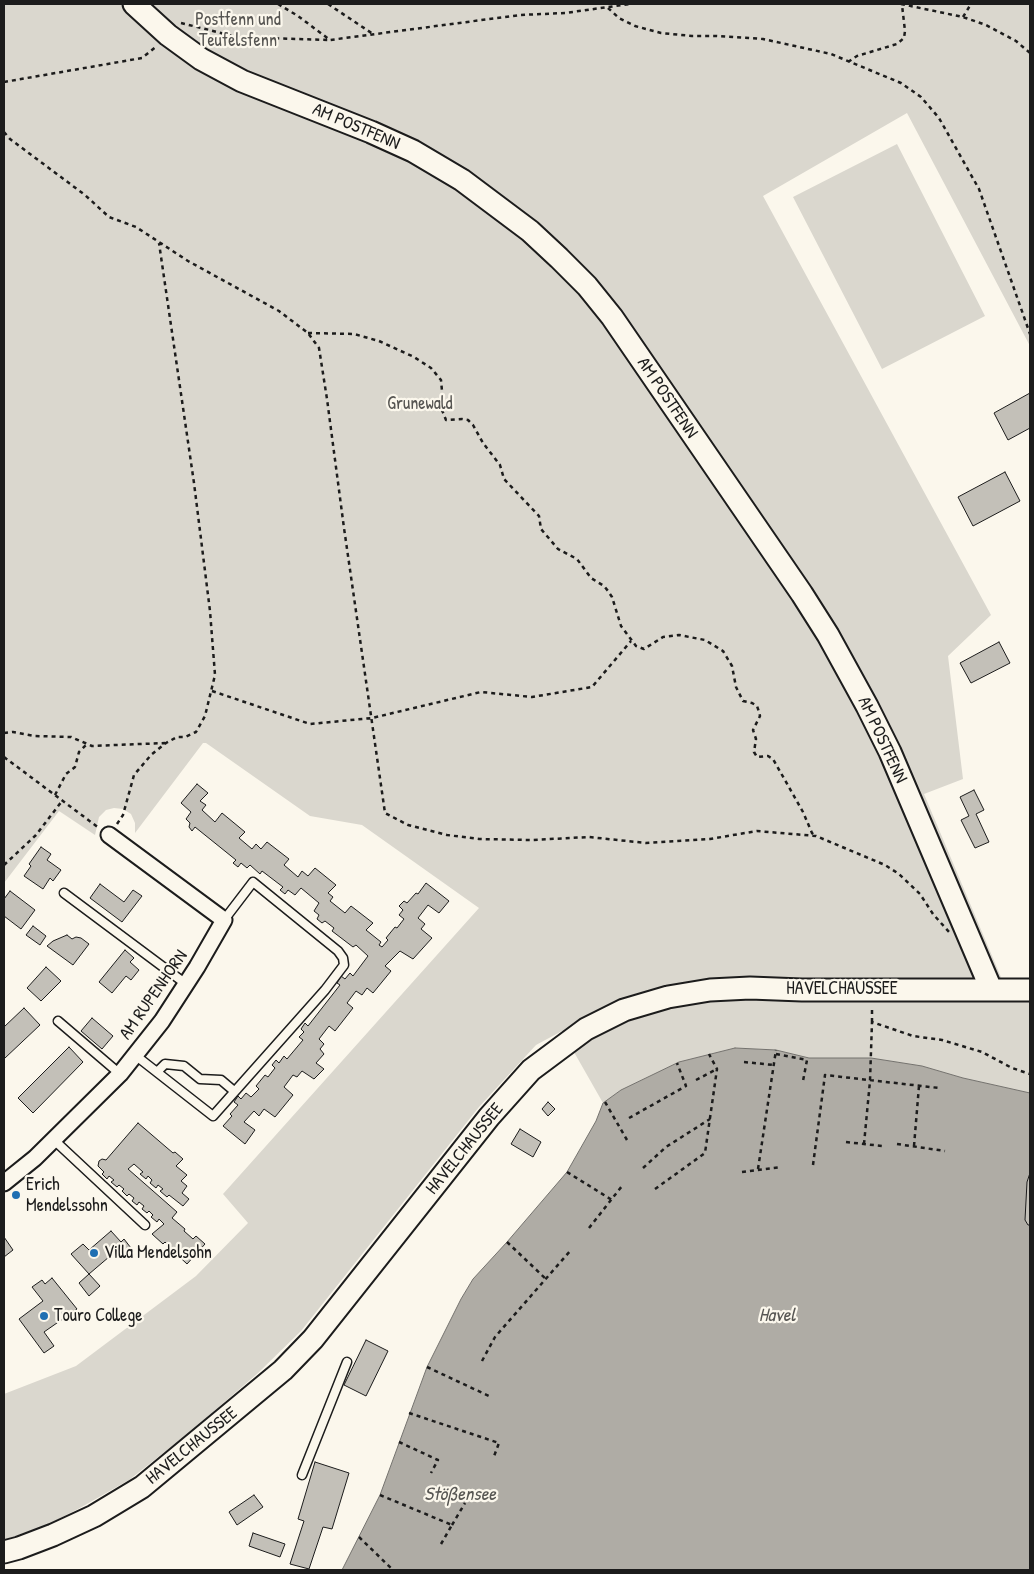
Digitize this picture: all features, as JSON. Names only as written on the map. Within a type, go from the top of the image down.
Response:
[{"type":"street","name":"AM POSTFENN","points":[[134,4],[168,35],[201,59],[242,81],[371,132],[462,180],[530,232],[587,286],[618,325],[828,635],[890,752],[991,989]]},
{"type":"street","points":[[109,835],[224,920]]},
{"type":"street","name":"AM RUPENHORN","points":[[4,1183],[35,1158],[120,1074],[162,1021],[224,920]]},
{"type":"street","name":"HAVELCHAUSSEE","points":[[4,1552],[19,1548],[94,1516],[142,1486],[283,1370],[313,1339],[489,1117],[531,1070],[586,1029],[624,1010],[668,997],[710,990],[750,988],[802,990],[1030,990]]},
{"type":"lane","points":[[135,1055],[213,1116],[325,990],[344,965],[343,958],[338,951],[252,882],[224,920]]},
{"type":"lane","points":[[64,893],[186,984]]},
{"type":"lane","points":[[58,1021],[120,1074]]},
{"type":"lane","points":[[157,1072],[165,1064],[184,1066],[200,1079],[221,1080],[234,1091]]},
{"type":"lane","points":[[54,1140],[145,1225]]},
{"type":"lane","points":[[302,1475],[347,1362]]},
{"type":"path","points":[[278,4],[298,16],[330,40]]},
{"type":"path","points":[[328,4],[373,34]]},
{"type":"path","points":[[176,27],[180,23],[237,37],[330,40],[520,15],[565,13],[630,4]]},
{"type":"path","points":[[848,62],[857,56],[897,44],[904,38],[906,31],[901,4],[986,25],[1016,41],[1030,53]]},
{"type":"path","points":[[963,18],[971,4]]},
{"type":"path","points":[[608,8],[619,18],[635,26],[661,33],[763,39],[831,54],[901,83],[921,97],[939,118],[979,189],[1030,334]]},
{"type":"path","points":[[4,82],[142,58],[161,41]]},
{"type":"path","points":[[4,132],[10,139],[85,195],[109,217],[136,227],[188,261],[280,312],[308,333],[318,348],[323,370],[385,812],[408,826],[446,835],[479,839],[532,840],[590,837],[646,843],[682,842],[757,831],[816,836],[885,865],[899,874],[920,894],[948,932],[955,933],[965,930]]},
{"type":"path","points":[[4,757],[109,835],[123,815],[134,775],[151,755],[166,743],[177,737],[185,737],[196,732],[205,716],[216,675],[210,611],[194,483],[159,242]]},
{"type":"path","points":[[308,333],[354,334],[379,340],[431,368],[440,380],[444,402],[442,410],[446,420],[468,420],[473,425],[483,443],[500,465],[504,479],[539,516],[541,529],[558,549],[577,560],[591,578],[604,586],[608,591],[612,597],[620,626],[636,646],[644,649],[671,634],[705,640],[723,651],[732,666],[736,687],[743,701],[752,703],[759,712],[760,716],[753,730],[756,739],[754,752],[757,757],[768,756],[773,758],[803,812],[812,833],[816,836]]},
{"type":"path","points":[[212,691],[310,724],[372,718],[481,692],[532,697],[592,686],[631,641]]},
{"type":"path","points":[[4,733],[13,732],[34,736],[71,737],[92,746],[166,743]]},
{"type":"path","points":[[54,796],[66,774],[75,767],[79,752],[87,744]]},
{"type":"path","points":[[4,865],[36,835],[62,801]]},
{"type":"path","points":[[864,1144],[870,1081],[872,1022],[913,1036],[942,1040],[982,1052],[1012,1068],[1030,1074]]},
{"type":"path","points":[[758,1169],[776,1050]]},
{"type":"path","points":[[655,1189],[705,1152],[717,1069],[709,1054]]},
{"type":"path","points":[[776,1054],[807,1060],[803,1081]]},
{"type":"path","points":[[744,1062],[774,1065]]},
{"type":"path","points":[[629,1118],[686,1086],[677,1063]]},
{"type":"path","points":[[696,1080],[717,1069]]},
{"type":"path","points":[[813,1165],[825,1075],[939,1088]]},
{"type":"path","points":[[914,1146],[919,1086]]},
{"type":"path","points":[[605,1102],[627,1140]]},
{"type":"path","points":[[643,1168],[666,1147],[710,1119]]},
{"type":"path","points":[[846,1142],[882,1146]]},
{"type":"path","points":[[897,1144],[945,1151]]},
{"type":"path","points":[[742,1172],[781,1167]]},
{"type":"path","points":[[567,1172],[612,1200]]},
{"type":"path","points":[[589,1228],[622,1186]]},
{"type":"path","points":[[507,1242],[546,1279]]},
{"type":"path","points":[[482,1361],[495,1337],[571,1250]]},
{"type":"path","points":[[427,1366],[489,1396]]},
{"type":"path","points":[[409,1413],[499,1443],[492,1459]]},
{"type":"path","points":[[399,1442],[438,1460],[431,1473]]},
{"type":"path","points":[[380,1495],[452,1525]]},
{"type":"path","points":[[441,1544],[465,1504]]},
{"type":"path","points":[[359,1537],[393,1570]]},
{"type":"green space","name":"Grunewald","points":[[4,4],[1030,4],[1030,346],[907,113],[763,196],[991,615],[948,656],[963,779],[924,794],[1003,982],[1030,981],[1030,1093],[963,1078],[922,1066],[871,1058],[809,1058],[776,1050],[735,1048],[679,1062],[621,1090],[603,1103],[562,1031],[536,1045],[479,1107],[301,1331],[258,1373],[190,1432],[129,1480],[47,1525],[4,1540],[4,1394],[76,1366],[196,1276],[248,1223],[223,1194],[479,908],[362,825],[310,816],[206,743],[203,743],[135,833],[135,823],[131,814],[123,809],[114,808],[106,810],[99,817],[95,835],[59,811],[4,883]]},
{"type":"green space","points":[[897,144],[985,316],[882,369],[793,197]]},
{"type":"water","name":"Havel","points":[[735,1048],[776,1050],[809,1058],[871,1058],[922,1066],[963,1078],[1030,1093],[1030,1570],[342,1570],[380,1495],[427,1367],[461,1299],[473,1279],[567,1172],[596,1121],[603,1103],[621,1090],[679,1062]]},
{"type":"building","points":[[1030,393],[1030,428],[1008,440],[994,413]]},
{"type":"building","points":[[1005,472],[1020,501],[973,526],[958,497]]},
{"type":"building","points":[[999,642],[1010,663],[971,683],[960,663]]},
{"type":"building","points":[[197,784],[208,793],[200,801],[206,805],[202,810],[215,822],[222,813],[245,832],[239,838],[252,849],[256,844],[261,849],[267,842],[289,859],[284,865],[298,877],[302,871],[308,876],[315,868],[336,885],[328,893],[333,897],[330,901],[345,913],[351,906],[373,923],[366,930],[381,942],[379,945],[382,947],[388,940],[386,938],[404,919],[399,915],[403,910],[399,906],[404,901],[407,903],[416,893],[418,894],[426,883],[449,901],[439,913],[428,905],[418,918],[425,924],[421,929],[432,938],[413,959],[400,951],[385,966],[391,971],[373,993],[367,988],[362,995],[356,991],[347,1003],[353,1008],[335,1031],[329,1026],[319,1039],[324,1044],[320,1049],[324,1054],[316,1063],[324,1069],[314,1079],[302,1071],[297,1077],[293,1075],[284,1087],[293,1095],[275,1117],[264,1109],[259,1116],[254,1111],[244,1122],[255,1130],[245,1144],[223,1126],[232,1116],[230,1114],[238,1105],[234,1102],[238,1096],[241,1099],[246,1093],[251,1097],[259,1089],[256,1086],[265,1075],[268,1077],[275,1068],[272,1065],[276,1060],[279,1063],[284,1056],[287,1059],[303,1040],[299,1037],[304,1032],[301,1029],[305,1023],[308,1026],[340,985],[337,983],[341,976],[345,979],[350,973],[353,976],[368,956],[356,945],[353,947],[332,931],[334,928],[325,921],[322,923],[317,919],[319,915],[314,911],[319,903],[301,888],[295,895],[288,890],[285,894],[280,890],[283,887],[262,871],[260,874],[250,865],[247,868],[241,863],[238,867],[233,863],[236,860],[195,827],[192,831],[189,827],[190,823],[186,819],[191,812],[181,803]]},
{"type":"building","points":[[974,790],[984,810],[976,814],[989,842],[975,848],[961,820],[969,816],[960,797]]},
{"type":"building","points":[[41,847],[51,854],[47,860],[61,870],[53,881],[50,878],[43,889],[24,876],[31,866],[29,864]]},
{"type":"building","points":[[100,884],[124,902],[133,890],[142,896],[122,922],[90,898]]},
{"type":"building","points":[[10,891],[35,910],[21,929],[4,916],[4,899]]},
{"type":"building","points":[[33,926],[46,936],[40,945],[26,935]]},
{"type":"building","points":[[67,935],[72,939],[76,937],[81,938],[89,944],[73,965],[47,946]]},
{"type":"building","points":[[125,950],[134,958],[130,962],[139,970],[131,980],[126,976],[112,993],[99,982]]},
{"type":"building","points":[[46,967],[61,981],[41,1001],[27,988]]},
{"type":"building","points":[[24,1008],[40,1025],[5,1058],[4,1027]]},
{"type":"building","points":[[92,1018],[113,1036],[102,1049],[81,1031]]},
{"type":"building","points":[[69,1047],[83,1062],[33,1113],[18,1098]]},
{"type":"building","points":[[548,1102],[555,1109],[548,1116],[542,1109]]},
{"type":"building","points":[[138,1123],[173,1153],[175,1152],[183,1159],[176,1166],[187,1175],[181,1181],[187,1186],[182,1193],[189,1199],[183,1206],[169,1195],[167,1197],[160,1191],[163,1189],[158,1185],[156,1188],[150,1183],[152,1180],[148,1176],[146,1179],[140,1174],[143,1172],[134,1164],[128,1169],[177,1212],[172,1218],[185,1229],[184,1231],[193,1239],[196,1236],[205,1244],[187,1264],[165,1242],[163,1244],[152,1234],[164,1224],[159,1219],[157,1222],[151,1217],[153,1215],[149,1211],[147,1213],[142,1209],[144,1206],[139,1202],[137,1205],[132,1201],[134,1198],[129,1194],[127,1196],[122,1191],[124,1189],[119,1185],[117,1187],[111,1182],[114,1180],[109,1176],[107,1179],[102,1174],[104,1172],[98,1166],[99,1161],[102,1159],[106,1160]]},
{"type":"building","points":[[520,1129],[541,1142],[533,1157],[511,1144]]},
{"type":"building","points":[[1030,1173],[1030,1225],[1028,1225],[1025,1220],[1027,1182]]},
{"type":"building","name":"Villa Mendelsohn","points":[[111,1231],[121,1242],[124,1239],[131,1248],[121,1257],[116,1251],[89,1274],[71,1254],[83,1244],[89,1250]]},
{"type":"building","points":[[4,1237],[13,1250],[4,1257]]},
{"type":"building","points":[[89,1274],[100,1286],[89,1296],[79,1283]]},
{"type":"building","name":"Touro College","points":[[52,1278],[77,1309],[44,1332],[54,1346],[44,1353],[19,1319],[43,1301],[32,1287],[42,1280],[45,1284]]},
{"type":"building","points":[[366,1340],[388,1351],[366,1396],[344,1385]]},
{"type":"building","points":[[315,1462],[349,1473],[332,1529],[323,1527],[309,1569],[290,1564],[304,1521],[298,1519]]},
{"type":"building","points":[[254,1495],[263,1507],[237,1525],[229,1512]]},
{"type":"building","points":[[253,1533],[285,1544],[280,1557],[249,1546]]},
{"type":"place","name":"Erich Mendelssohn","points":[[16,1195]]},
{"type":"place","name":"Villa Mendelsohn","points":[[94,1253]]},
{"type":"place","name":"Touro College","points":[[44,1316]]},
{"type":"park label","name":"Postfenn und Teufelsfenn","points":[[238,30]]},
{"type":"water label","name":"Stößensee","points":[[460,1495]]}]
